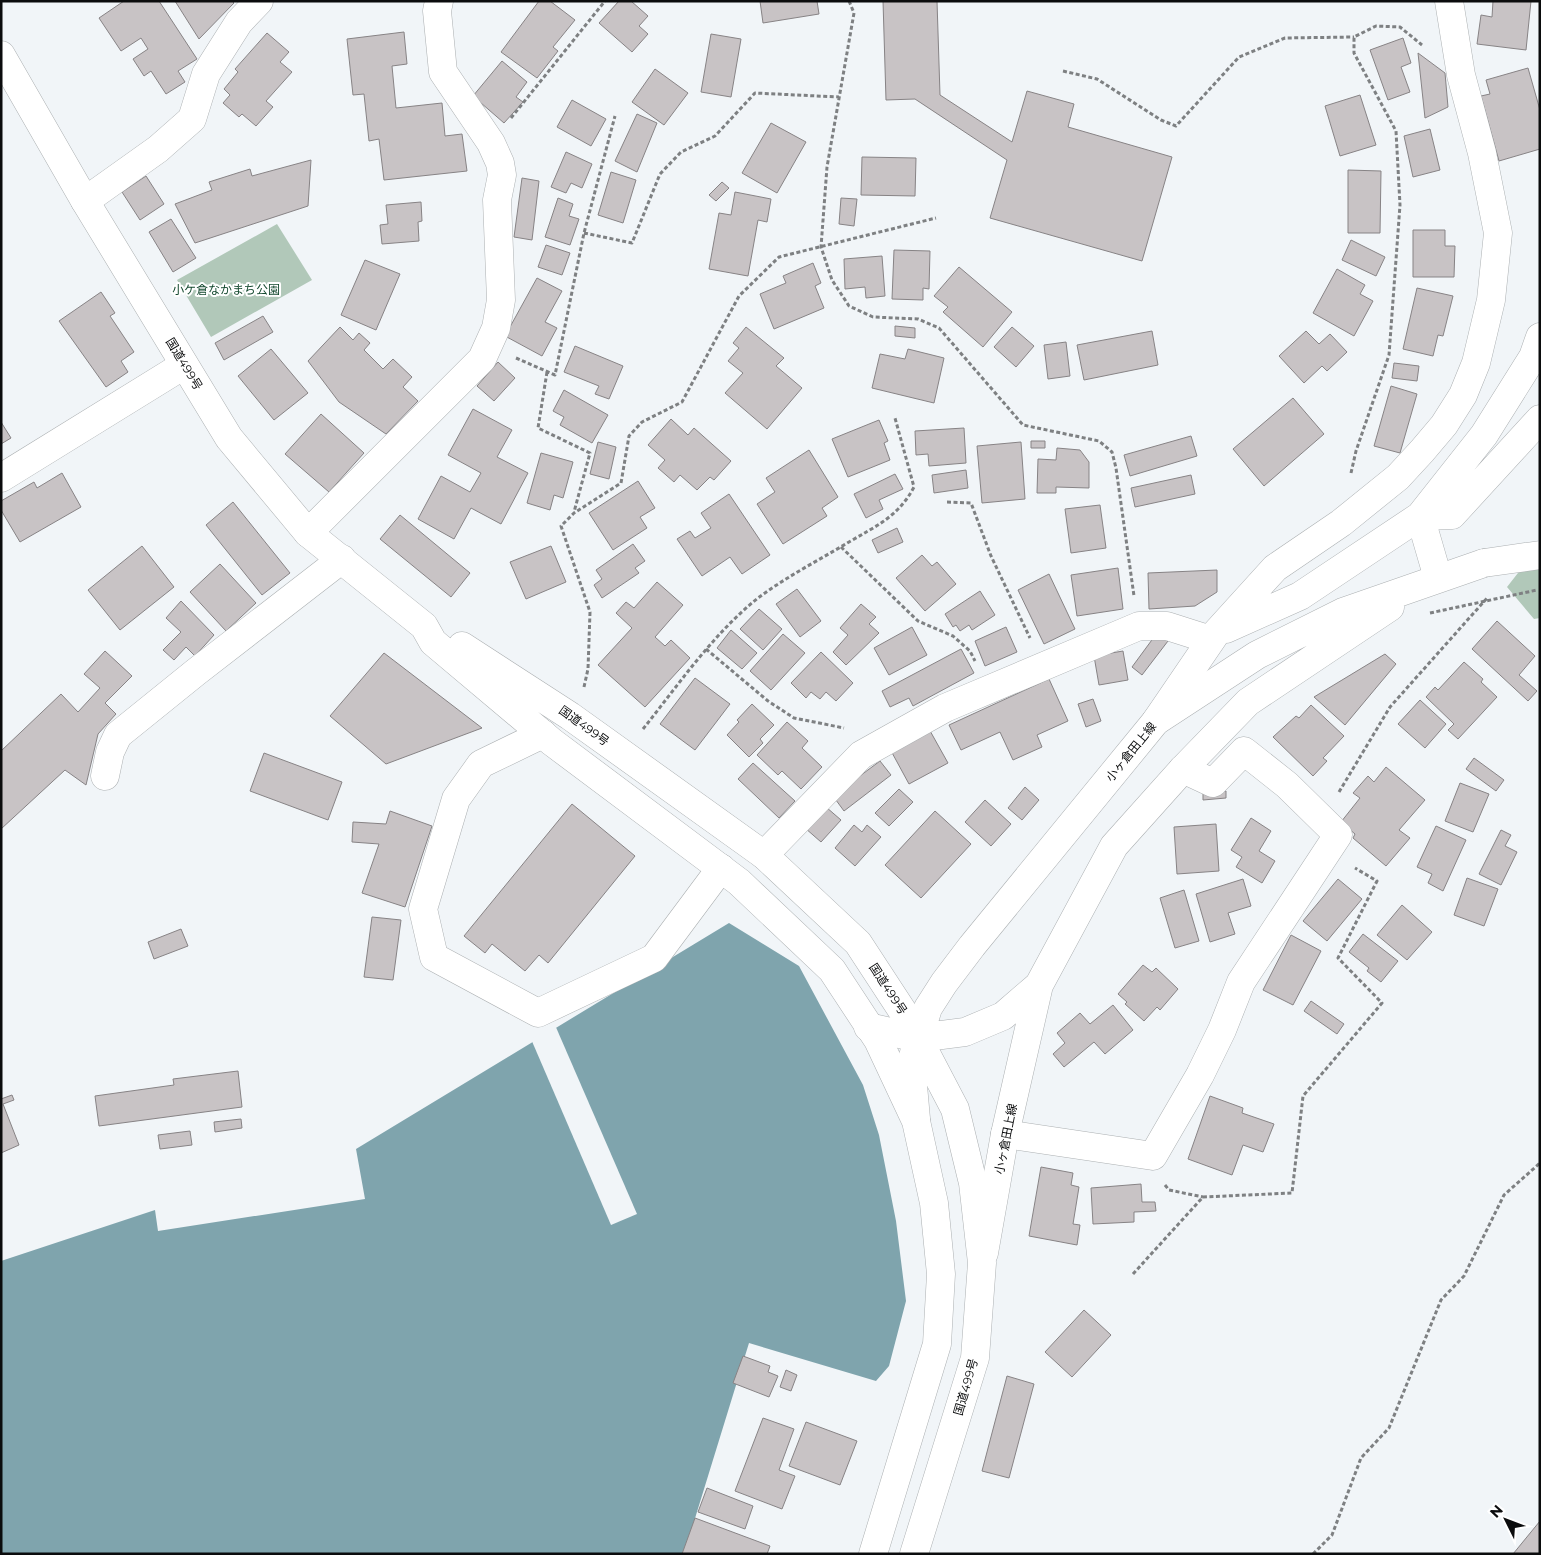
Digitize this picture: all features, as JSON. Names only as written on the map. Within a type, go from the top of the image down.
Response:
[{"type":"main road","points":[[85,201],[158,149],[192,119],[206,74],[239,22],[259,1]]},
{"type":"main road","points":[[308,533],[482,359],[496,328],[501,300],[497,200],[502,175],[500,163],[491,143],[443,72],[437,11],[438,1]]},
{"type":"main road","points":[[1156,721],[1214,637],[1275,568],[1341,523],[1398,477],[1444,425],[1463,395],[1476,363],[1485,331],[1491,300],[1498,233],[1482,153],[1461,75],[1449,1]]},
{"type":"main road","name":"国道499号","points":[[1,55],[85,201],[229,438],[308,533],[424,626],[433,642],[543,734],[739,882],[832,970],[878,1040],[916,1121],[934,1203],[941,1274],[937,1344],[873,1554]]},
{"type":"main road","points":[[764,855],[861,755],[944,708],[1139,626],[1167,626],[1214,637],[1300,596],[1420,516],[1484,435],[1533,357],[1540,338]]},
{"type":"main road","points":[[1,478],[184,365]]},
{"type":"main road","points":[[1420,516],[1452,515],[1540,419]]},
{"type":"main road","points":[[1420,516],[1438,578]]},
{"type":"main road","name":"小ヶ倉田上線","points":[[916,1121],[911,1064],[928,1008],[944,982],[1156,721],[1258,655],[1343,612],[1484,563],[1540,555]]},
{"type":"main road","points":[[105,776],[110,752],[118,735],[342,559]]},
{"type":"main road","name":"小ヶ倉田上線","points":[[982,1263],[1005,1134],[1039,986],[1114,846],[1183,769],[1248,702],[1354,629],[1438,578]]},
{"type":"main road","name":"国道499号","points":[[424,626],[440,630],[576,721],[764,855],[858,943],[918,1038],[955,1109],[973,1183],[982,1263],[975,1358],[914,1554]]},
{"type":"main road","points":[[543,734],[481,764],[456,799],[423,909],[434,957],[538,1013],[654,958],[720,868]]},
{"type":"main road","points":[[1005,1134],[1153,1156],[1200,1076],[1222,1030],[1241,982],[1338,835],[1324,818],[1287,784],[1244,751],[1213,783],[1183,769]]},
{"type":"main road","name":"小ヶ倉田上線","points":[[868,1027],[918,1038],[965,1032],[1003,1016],[1039,986]]},
{"type":"path","points":[[491,143],[569,48],[604,1]]},
{"type":"path","points":[[849,1],[854,12],[826,167],[821,247],[832,280],[849,306],[873,316],[918,320],[939,328],[1023,425],[1099,441],[1112,452],[1139,626]]},
{"type":"path","points":[[1063,71],[1097,79],[1161,120],[1176,126],[1239,57],[1285,38],[1354,37],[1376,26],[1400,27],[1461,75]]},
{"type":"path","points":[[1341,523],[1356,451],[1389,355],[1400,205],[1396,131],[1354,53],[1354,37]]},
{"type":"path","points":[[584,234],[632,243],[660,174],[681,152],[715,136],[755,93],[839,97]]},
{"type":"path","points":[[488,346],[555,375],[584,234],[615,116]]},
{"type":"path","points":[[576,721],[588,669],[590,612],[561,526],[574,513],[621,483],[629,436],[642,422],[682,402],[739,296],[779,257],[936,218]]},
{"type":"path","points":[[547,372],[538,428],[590,452],[574,513]]},
{"type":"path","points":[[623,755],[706,650],[759,598],[841,547],[880,526],[906,503],[914,488],[895,418]]},
{"type":"path","points":[[947,502],[971,503],[991,556],[1044,666]]},
{"type":"path","points":[[841,547],[918,622],[953,636],[970,651],[988,689]]},
{"type":"path","points":[[1423,617],[1430,613],[1540,590]]},
{"type":"path","points":[[1324,818],[1390,706],[1489,596]]},
{"type":"path","points":[[706,650],[768,701],[794,718],[849,730],[872,749]]},
{"type":"path","points":[[1133,1274],[1203,1197],[1292,1193],[1303,1096],[1382,1002],[1338,958],[1377,881],[1328,852]]},
{"type":"path","points":[[1313,1554],[1332,1535],[1361,1458],[1389,1428],[1441,1300],[1464,1276],[1504,1195],[1540,1163]]},
{"type":"green space","name":"小ケ倉なかまち公園","points":[[277,224],[312,280],[211,337],[177,280]]},
{"type":"green space","points":[[1540,545],[1540,618],[1534,619],[1507,587]]},
{"type":"water","points":[[729,923],[799,966],[863,1085],[879,1135],[896,1221],[906,1301],[889,1366],[876,1381],[749,1343],[684,1554],[1,1554],[1,1261],[155,1210],[158,1231],[365,1199],[356,1149]]},
{"type":"pier","points":[[555,1025],[637,1214],[611,1225],[531,1039]]},
{"type":"building","points":[[124,1],[159,1],[197,59],[178,71],[185,82],[166,94],[151,71],[144,76],[133,59],[148,49],[141,38],[121,51],[99,18]]},
{"type":"building","points":[[175,1],[232,1],[234,3],[199,39]]},
{"type":"building","points":[[539,1],[550,1],[575,20],[553,47],[558,51],[537,78],[501,52]]},
{"type":"building","points":[[619,1],[631,1],[648,16],[639,26],[648,34],[632,52],[599,23]]},
{"type":"building","points":[[760,1],[817,1],[819,14],[763,23]]},
{"type":"building","points":[[883,1],[937,1],[940,95],[1012,142],[1027,91],[1074,104],[1068,127],[1172,157],[1142,261],[990,218],[1007,160],[915,99],[886,100]]},
{"type":"building","points":[[1493,1],[1531,1],[1526,50],[1477,44],[1481,15],[1492,17]]},
{"type":"building","points":[[404,32],[407,64],[392,66],[396,108],[442,103],[445,136],[462,134],[467,171],[384,180],[379,139],[369,141],[364,94],[353,95],[347,39]]},
{"type":"building","points":[[267,33],[289,52],[280,62],[292,72],[266,101],[273,107],[256,126],[242,114],[239,117],[223,103],[230,95],[224,89],[238,72],[235,69]]},
{"type":"building","points":[[711,34],[741,39],[731,97],[701,92]]},
{"type":"building","points":[[1403,38],[1411,63],[1401,67],[1410,92],[1388,100],[1370,50]]},
{"type":"building","points":[[1418,53],[1445,73],[1448,107],[1425,118]]},
{"type":"building","points":[[502,61],[527,82],[516,97],[523,102],[504,123],[473,96]]},
{"type":"building","points":[[1528,68],[1540,110],[1540,149],[1499,161],[1481,96],[1490,94],[1486,80]]},
{"type":"building","points":[[655,69],[688,93],[664,125],[632,102]]},
{"type":"building","points":[[1360,95],[1376,145],[1340,156],[1325,106]]},
{"type":"building","points":[[572,100],[606,119],[591,146],[557,127]]},
{"type":"building","points":[[637,114],[657,123],[637,172],[615,161]]},
{"type":"building","points":[[771,123],[806,142],[777,193],[742,173]]},
{"type":"building","points":[[1430,129],[1440,170],[1413,177],[1404,136]]},
{"type":"building","points":[[566,152],[592,164],[582,188],[571,183],[566,193],[551,187]]},
{"type":"building","points":[[862,157],[916,158],[915,196],[861,195]]},
{"type":"building","points":[[311,160],[308,206],[195,243],[175,204],[212,190],[209,182],[250,169],[252,176]]},
{"type":"building","points":[[1348,170],[1381,171],[1380,233],[1348,233]]},
{"type":"building","points":[[611,172],[636,180],[623,223],[598,215]]},
{"type":"building","points":[[146,176],[164,204],[140,220],[122,192]]},
{"type":"building","points":[[522,178],[539,181],[532,240],[514,237]]},
{"type":"building","points":[[722,182],[729,188],[716,201],[709,195]]},
{"type":"building","points":[[735,192],[771,199],[767,222],[758,220],[748,276],[709,269],[719,213],[731,215]]},
{"type":"building","points":[[558,198],[573,204],[569,216],[579,219],[570,245],[545,237]]},
{"type":"building","points":[[841,198],[857,199],[854,226],[839,224]]},
{"type":"building","points":[[421,202],[422,221],[418,222],[419,241],[382,244],[380,225],[388,224],[386,205]]},
{"type":"building","points":[[171,219],[196,258],[173,272],[149,232]]},
{"type":"building","points":[[1413,230],[1445,230],[1445,246],[1455,246],[1454,277],[1413,277]]},
{"type":"building","points":[[1351,240],[1385,257],[1376,276],[1342,260]]},
{"type":"building","points":[[546,245],[570,253],[562,275],[538,267]]},
{"type":"building","points":[[894,250],[930,251],[929,289],[923,288],[923,300],[892,299]]},
{"type":"building","points":[[882,256],[885,296],[866,298],[865,287],[845,289],[844,259]]},
{"type":"building","points":[[365,260],[400,274],[376,330],[341,315]]},
{"type":"building","points":[[813,263],[821,283],[815,286],[824,308],[774,329],[760,294],[786,283],[783,276]]},
{"type":"building","points":[[959,267],[1012,312],[983,347],[943,312],[948,307],[934,296]]},
{"type":"building","points":[[1337,269],[1365,285],[1360,294],[1373,301],[1354,336],[1313,313]]},
{"type":"building","points":[[537,278],[562,291],[545,322],[557,328],[542,356],[505,336]]},
{"type":"building","points":[[1417,288],[1453,296],[1443,336],[1438,335],[1433,356],[1403,349]]},
{"type":"building","points":[[101,292],[115,313],[110,316],[134,352],[121,361],[128,372],[106,387],[59,321]]},
{"type":"building","points":[[263,316],[273,332],[224,360],[215,343]]},
{"type":"building","points":[[895,326],[915,328],[915,338],[895,336]]},
{"type":"building","points":[[340,327],[353,340],[359,333],[370,343],[364,350],[383,369],[393,359],[412,377],[403,387],[418,401],[386,434],[339,402],[308,361]]},
{"type":"building","points":[[746,327],[784,358],[776,366],[802,388],[767,429],[725,393],[743,373],[728,361],[739,348],[733,343]]},
{"type":"building","points":[[1012,327],[1034,346],[1016,367],[994,347]]},
{"type":"building","points":[[1152,331],[1158,365],[1084,380],[1077,345]]},
{"type":"building","points":[[1306,331],[1319,344],[1330,334],[1347,352],[1327,371],[1322,366],[1304,383],[1279,356]]},
{"type":"building","points":[[1066,342],[1070,376],[1048,379],[1044,345]]},
{"type":"building","points":[[575,346],[623,366],[609,399],[595,394],[599,386],[564,372]]},
{"type":"building","points":[[271,349],[308,393],[274,420],[238,376]]},
{"type":"building","points":[[908,349],[944,358],[934,403],[872,388],[880,354],[905,359]]},
{"type":"building","points":[[498,362],[515,378],[494,401],[477,386]]},
{"type":"building","points":[[1394,363],[1419,366],[1417,381],[1392,378]]},
{"type":"building","points":[[1391,386],[1417,394],[1400,453],[1374,446]]},
{"type":"building","points":[[564,390],[608,415],[592,443],[560,425],[564,417],[553,411]]},
{"type":"building","points":[[1293,398],[1324,434],[1264,486],[1233,449]]},
{"type":"building","points":[[473,409],[512,430],[497,457],[528,473],[501,524],[471,508],[454,539],[418,519],[441,476],[470,492],[481,473],[448,455]]},
{"type":"building","points":[[321,414],[364,453],[329,492],[285,454]]},
{"type":"building","points":[[671,419],[688,435],[694,428],[731,461],[714,480],[710,477],[697,490],[680,475],[674,482],[658,468],[665,460],[648,445]]},
{"type":"building","points":[[879,420],[888,441],[884,443],[890,460],[848,477],[832,439]]},
{"type":"building","points":[[1,422],[11,438],[1,444]]},
{"type":"building","points":[[964,428],[966,463],[929,466],[928,454],[916,455],[915,431]]},
{"type":"building","points":[[1191,436],[1197,456],[1130,476],[1124,455]]},
{"type":"building","points":[[1031,441],[1045,441],[1045,448],[1031,448]]},
{"type":"building","points":[[598,442],[616,447],[609,479],[590,474]]},
{"type":"building","points":[[1021,442],[1025,499],[982,503],[977,446]]},
{"type":"building","points":[[1057,448],[1080,450],[1089,462],[1089,488],[1056,487],[1056,493],[1037,493],[1038,459],[1056,460]]},
{"type":"building","points":[[809,450],[838,497],[822,508],[827,516],[783,544],[757,504],[775,492],[766,478]]},
{"type":"building","points":[[541,453],[573,462],[563,498],[554,495],[550,510],[527,503]]},
{"type":"building","points":[[966,470],[968,488],[934,493],[932,475]]},
{"type":"building","points":[[62,473],[81,507],[20,542],[1,510],[1,501],[34,482],[37,488]]},
{"type":"building","points":[[895,474],[903,489],[879,500],[883,509],[866,518],[854,494]]},
{"type":"building","points":[[1191,475],[1195,494],[1135,507],[1131,488]]},
{"type":"building","points":[[638,481],[655,508],[640,517],[647,528],[613,550],[589,513]]},
{"type":"building","points":[[729,494],[770,555],[742,574],[730,557],[702,576],[677,539],[690,531],[695,538],[711,528],[701,513]]},
{"type":"building","points":[[233,502],[290,573],[262,595],[206,525]]},
{"type":"building","points":[[1100,505],[1106,548],[1071,553],[1065,509]]},
{"type":"building","points":[[400,515],[470,573],[451,597],[380,539]]},
{"type":"building","points":[[897,528],[903,542],[878,553],[872,540]]},
{"type":"building","points":[[633,544],[645,561],[635,568],[639,573],[602,598],[594,585],[602,579],[596,570]]},
{"type":"building","points":[[142,546],[174,587],[120,630],[88,590]]},
{"type":"building","points":[[551,546],[566,582],[526,599],[510,562]]},
{"type":"building","points":[[922,555],[932,566],[937,562],[956,584],[925,611],[896,578]]},
{"type":"building","points":[[220,564],[256,603],[226,631],[190,592]]},
{"type":"building","points":[[1118,568],[1123,609],[1077,616],[1071,575]]},
{"type":"building","points":[[1217,570],[1217,592],[1195,606],[1149,609],[1148,573]]},
{"type":"building","points":[[1049,574],[1075,629],[1044,644],[1018,590]]},
{"type":"building","points":[[657,582],[683,605],[655,637],[665,646],[671,640],[690,658],[645,707],[598,665],[632,628],[616,613],[626,602],[634,608]]},
{"type":"building","points":[[797,589],[821,621],[800,637],[776,604]]},
{"type":"building","points":[[980,591],[995,615],[972,630],[969,625],[960,631],[956,625],[953,627],[945,614]]},
{"type":"building","points":[[181,601],[214,635],[195,656],[186,647],[174,660],[163,650],[181,632],[166,618]]},
{"type":"building","points":[[861,604],[876,617],[869,624],[879,633],[846,665],[833,652],[848,635],[840,628]]},
{"type":"building","points":[[759,609],[782,629],[763,650],[740,629]]},
{"type":"building","points":[[1497,621],[1535,656],[1519,675],[1537,691],[1528,701],[1472,649]]},
{"type":"building","points":[[912,627],[927,655],[889,675],[874,648]]},
{"type":"building","points":[[1006,627],[1017,652],[985,666],[975,641]]},
{"type":"building","points":[[731,630],[757,653],[742,669],[717,648]]},
{"type":"building","points":[[1157,633],[1168,641],[1142,675],[1132,667]]},
{"type":"building","points":[[783,634],[805,653],[771,690],[750,671]]},
{"type":"building","points":[[961,649],[974,673],[913,706],[909,698],[890,707],[882,691]]},
{"type":"building","points":[[105,651],[132,676],[105,703],[116,714],[98,734],[86,785],[65,770],[1,829],[1,751],[61,694],[78,712],[100,688],[84,674]]},
{"type":"building","points":[[1123,651],[1128,680],[1099,685],[1094,656]]},
{"type":"building","points":[[821,652],[853,683],[836,701],[826,692],[820,699],[811,692],[806,698],[791,683]]},
{"type":"building","points":[[384,653],[482,728],[386,764],[330,716]]},
{"type":"building","points":[[1385,654],[1396,664],[1345,725],[1314,697]]},
{"type":"building","points":[[1464,662],[1483,679],[1481,682],[1497,697],[1458,739],[1448,730],[1454,724],[1426,697],[1435,687],[1438,690]]},
{"type":"building","points":[[695,678],[730,704],[695,750],[660,724]]},
{"type":"building","points":[[1049,679],[1068,721],[1037,735],[1042,747],[1013,760],[1000,732],[961,750],[949,725]]},
{"type":"building","points":[[1093,699],[1101,721],[1086,727],[1078,704]]},
{"type":"building","points":[[1420,700],[1446,724],[1425,748],[1398,724]]},
{"type":"building","points":[[752,704],[774,725],[760,739],[763,743],[749,757],[727,735],[739,722],[737,720]]},
{"type":"building","points":[[1311,705],[1344,736],[1323,758],[1327,761],[1313,776],[1273,737],[1296,716],[1299,718]]},
{"type":"building","points":[[787,722],[808,741],[802,748],[822,767],[801,789],[782,771],[778,775],[757,755]]},
{"type":"building","points":[[929,729],[948,763],[909,784],[890,749]]},
{"type":"building","points":[[264,753],[342,782],[328,820],[250,791]]},
{"type":"building","points":[[1474,758],[1504,780],[1496,791],[1466,769]]},
{"type":"building","points":[[880,761],[891,775],[844,811],[833,796]]},
{"type":"building","points":[[753,763],[795,801],[779,818],[738,779]]},
{"type":"building","points":[[1386,767],[1425,800],[1399,830],[1410,838],[1386,866],[1353,838],[1355,834],[1341,822],[1360,798],[1353,793],[1368,776],[1374,782]]},
{"type":"building","points":[[1460,783],[1489,794],[1473,832],[1445,821]]},
{"type":"building","points":[[1025,787],[1039,800],[1022,820],[1008,808]]},
{"type":"building","points":[[899,789],[913,802],[889,826],[875,813]]},
{"type":"building","points":[[1226,791],[1226,798],[1203,800],[1203,792]]},
{"type":"building","points":[[985,800],[1011,824],[991,846],[965,822]]},
{"type":"building","points":[[572,804],[635,856],[548,963],[539,955],[525,971],[492,944],[485,953],[464,936]]},
{"type":"building","points":[[826,807],[841,820],[821,842],[805,828]]},
{"type":"building","points":[[390,811],[432,826],[405,907],[362,893],[379,844],[352,842],[353,822],[386,824]]},
{"type":"building","points":[[935,811],[971,844],[921,898],[885,865]]},
{"type":"building","points":[[1251,818],[1271,831],[1259,851],[1275,861],[1262,883],[1236,867],[1242,857],[1231,850]]},
{"type":"building","points":[[1216,824],[1219,871],[1177,874],[1174,827]]},
{"type":"building","points":[[854,825],[862,832],[867,825],[881,837],[855,866],[835,848]]},
{"type":"building","points":[[1436,826],[1466,840],[1443,891],[1428,883],[1432,874],[1417,867]]},
{"type":"building","points":[[1501,830],[1511,835],[1505,846],[1517,852],[1501,885],[1479,874]]},
{"type":"building","points":[[1467,878],[1498,889],[1484,926],[1454,915]]},
{"type":"building","points":[[1243,879],[1251,906],[1228,913],[1235,934],[1210,942],[1196,894]]},
{"type":"building","points":[[1338,879],[1362,899],[1327,941],[1303,921]]},
{"type":"building","points":[[1184,890],[1199,941],[1175,948],[1160,898]]},
{"type":"building","points":[[1402,905],[1432,932],[1407,960],[1377,935]]},
{"type":"building","points":[[372,917],[401,920],[393,980],[364,977]]},
{"type":"building","points":[[181,929],[188,946],[154,959],[148,942]]},
{"type":"building","points":[[1363,934],[1398,961],[1381,982],[1367,971],[1369,968],[1349,952]]},
{"type":"building","points":[[1291,935],[1321,951],[1293,1005],[1263,990]]},
{"type":"building","points":[[1143,965],[1152,972],[1156,968],[1178,989],[1160,1010],[1157,1007],[1144,1021],[1125,1004],[1127,1002],[1118,994]]},
{"type":"building","points":[[1311,1001],[1344,1024],[1337,1034],[1304,1011]]},
{"type":"building","points":[[1113,1005],[1133,1030],[1105,1054],[1094,1042],[1064,1067],[1053,1054],[1065,1043],[1057,1033],[1080,1013],[1090,1024]]},
{"type":"building","points":[[238,1071],[242,1107],[99,1126],[95,1096],[174,1085],[173,1079]]},
{"type":"building","points":[[12,1095],[14,1100],[3,1104],[19,1145],[1,1153],[1,1099]]},
{"type":"building","points":[[1210,1096],[1243,1108],[1242,1113],[1274,1124],[1263,1152],[1243,1145],[1232,1175],[1188,1159]]},
{"type":"building","points":[[241,1119],[242,1128],[215,1132],[214,1122]]},
{"type":"building","points":[[190,1131],[192,1145],[160,1149],[158,1135]]},
{"type":"building","points":[[1041,1167],[1073,1173],[1071,1185],[1079,1187],[1073,1224],[1080,1225],[1077,1245],[1029,1236]]},
{"type":"building","points":[[1141,1184],[1142,1202],[1155,1202],[1156,1211],[1134,1212],[1134,1222],[1093,1224],[1091,1188]]},
{"type":"building","points":[[1084,1310],[1111,1335],[1072,1377],[1045,1352]]},
{"type":"building","points":[[743,1356],[770,1366],[768,1372],[778,1376],[769,1397],[733,1383]]},
{"type":"building","points":[[786,1370],[797,1375],[791,1391],[780,1387]]},
{"type":"building","points":[[1007,1376],[1034,1384],[1009,1478],[982,1471]]},
{"type":"building","points":[[763,1418],[794,1429],[779,1470],[795,1476],[782,1509],[735,1491]]},
{"type":"building","points":[[806,1422],[857,1441],[840,1485],[789,1466]]},
{"type":"building","points":[[707,1488],[753,1506],[745,1529],[698,1512]]},
{"type":"building","points":[[695,1518],[770,1546],[767,1554],[682,1554]]},
{"type":"building","points":[[1540,1521],[1540,1554],[1513,1554]]}]
